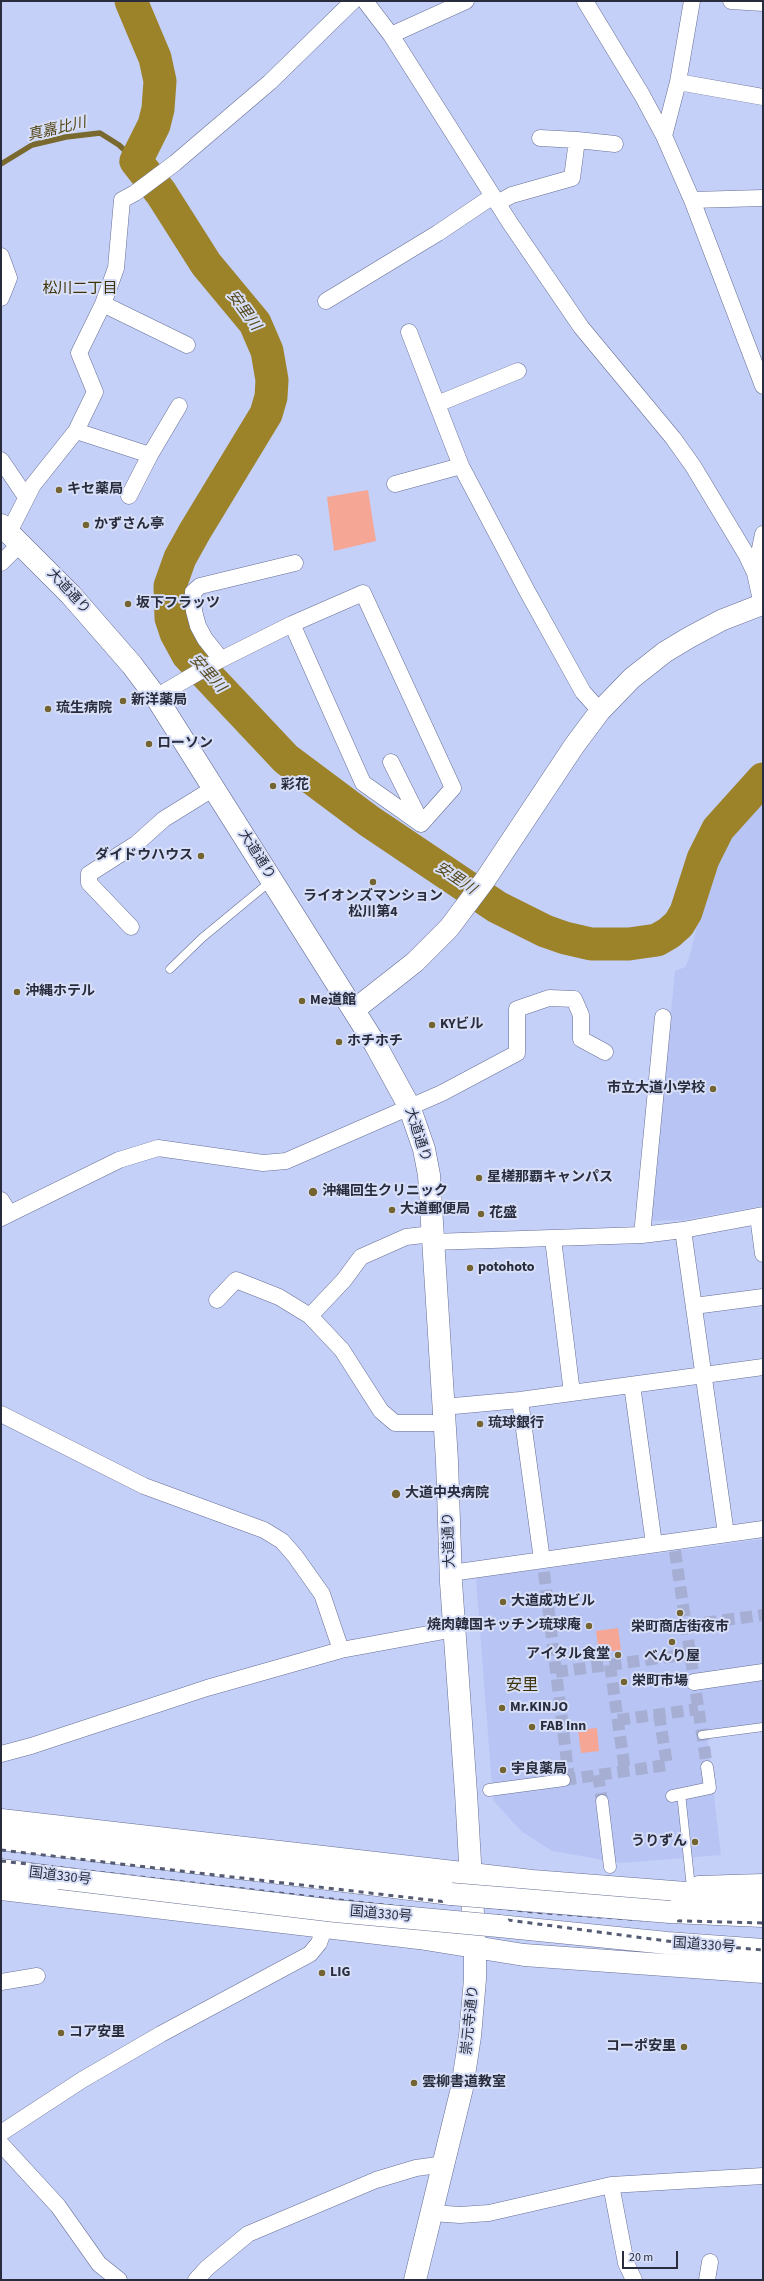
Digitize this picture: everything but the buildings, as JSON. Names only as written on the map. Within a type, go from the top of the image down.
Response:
[{"type":"main road","name":"大道通り","points":[[10,534],[104,632],[156,697],[354,1010],[409,1106],[422,1140],[427,1164],[432,1238],[451,1573],[471,1874]]},
{"type":"main road","points":[[1,1820],[471,1874],[621,1889],[656,1890],[763,1899]]},
{"type":"main road","name":"国道330号","points":[[1,1839],[63,1848],[451,1894],[670,1912],[763,1916]]},
{"type":"main road","name":"国道330号","points":[[1,1870],[335,1911],[667,1944],[763,1950]]},
{"type":"main road","name":"崇元寺通り","points":[[420,2277],[432,2213],[445,2164],[462,2088],[470,2036],[474,1994],[475,1948],[471,1874]]},
{"type":"main road","points":[[656,1890],[746,1884],[763,1885]]},
{"type":"main road","points":[[1,1889],[419,1938],[524,1955],[763,1972]]},
{"type":"street","points":[[1,563],[10,534],[26,497],[76,431],[95,392],[79,353],[103,304],[116,268],[122,200],[135,193],[175,163],[291,63],[353,1]]},
{"type":"street","points":[[354,1010],[432,946],[464,910],[574,746],[600,711],[632,678],[678,643],[722,620],[762,605],[755,573],[736,536],[682,451],[581,328],[495,200],[391,35],[365,1]]},
{"type":"street","points":[[391,35],[466,1]]},
{"type":"street","points":[[585,1],[642,95],[664,136],[692,200],[762,380]]},
{"type":"street","points":[[664,136],[678,82],[692,1]]},
{"type":"street","points":[[731,1],[763,3]]},
{"type":"street","points":[[678,82],[763,97]]},
{"type":"street","points":[[540,138],[615,144]]},
{"type":"street","points":[[326,301],[495,200],[572,178],[577,140]]},
{"type":"street","points":[[692,200],[763,198]]},
{"type":"street","points":[[1,256],[9,278],[1,298]]},
{"type":"street","points":[[103,304],[187,345]]},
{"type":"street","points":[[409,332],[461,466],[527,592],[583,692],[600,711]]},
{"type":"street","points":[[437,404],[518,371]]},
{"type":"street","points":[[129,496],[178,406]]},
{"type":"street","points":[[76,431],[150,455]]},
{"type":"street","points":[[1,460],[26,497]]},
{"type":"street","points":[[395,484],[461,466]]},
{"type":"street","points":[[755,573],[763,534]]},
{"type":"street","points":[[218,661],[198,626],[194,611],[193,592],[200,586],[295,563]]},
{"type":"street","points":[[156,697],[184,679],[218,661],[292,624],[363,593],[453,788],[421,824]]},
{"type":"street","points":[[292,624],[363,783],[421,824]]},
{"type":"street","points":[[391,762],[421,824]]},
{"type":"street","points":[[131,927],[89,883],[89,874],[136,844],[164,819],[214,788]]},
{"type":"street","points":[[4,1210],[119,1160],[158,1148],[263,1163],[286,1161],[476,1076],[517,1053],[518,1009],[549,998],[574,1000],[581,1015],[581,1039],[605,1052]]},
{"type":"street","points":[[642,1235],[663,1018]]},
{"type":"street","points":[[310,1316],[344,1280],[361,1257],[406,1236],[432,1238],[554,1239],[642,1235],[683,1230],[760,1215],[763,1254]]},
{"type":"street","points":[[683,1230],[726,1534]]},
{"type":"street","points":[[554,1239],[572,1393]]},
{"type":"street","points":[[217,1300],[236,1280],[279,1297],[310,1316],[342,1350],[381,1411],[395,1423],[520,1400],[763,1367]]},
{"type":"street","points":[[694,1306],[763,1296]]},
{"type":"street","points":[[632,1385],[654,1544]]},
{"type":"street","points":[[520,1400],[543,1566]]},
{"type":"street","points":[[1,1414],[144,1486],[264,1530],[282,1541],[295,1556],[322,1594],[341,1650]]},
{"type":"street","points":[[451,1573],[543,1566],[654,1544],[675,1546],[726,1534],[763,1529]]},
{"type":"street","points":[[1,1754],[31,1746],[207,1688],[341,1650],[455,1630]]},
{"type":"street","points":[[694,1682],[736,1678],[763,1672]]},
{"type":"street","points":[[676,1795],[710,1788],[707,1767]]},
{"type":"street","points":[[489,1790],[564,1780]]},
{"type":"street","points":[[602,1802],[610,1868]]},
{"type":"street","points":[[1,2133],[82,2080],[161,2034],[310,1954],[319,1943],[324,1928]]},
{"type":"street","points":[[1,1982],[37,1976]]},
{"type":"street","points":[[1,2144],[58,2206],[99,2264],[119,2280]]},
{"type":"street","points":[[196,2280],[207,2268],[248,2234],[376,2180],[416,2168],[445,2164]]},
{"type":"street","points":[[432,2213],[460,2215],[489,2213],[611,2185],[763,2176]]},
{"type":"street","points":[[611,2185],[626,2263],[634,2280]]},
{"type":"street","points":[[707,2280],[710,2262]]},
{"type":"lane","points":[[170,969],[202,938],[272,880]]},
{"type":"lane","points":[[702,1735],[763,1727]]},
{"type":"lane","points":[[676,1795],[691,1888]]},
{"type":"shaded area","points":[[368,490],[376,541],[334,551],[327,497]]},
{"type":"shaded area","name":"市立大道小学校","points":[[763,790],[763,1206],[684,1220],[650,1221],[675,971],[685,967],[689,958],[713,863],[738,819]]},
{"type":"shaded area","name":"栄町市場","points":[[763,1539],[763,1728],[707,1736],[721,1855],[621,1863],[552,1851],[521,1831],[493,1800],[476,1578]]},
{"type":"shaded area","points":[[618,1628],[621,1650],[599,1653],[596,1631]]},
{"type":"shaded area","points":[[597,1728],[599,1751],[581,1753],[578,1730]]},
{"type":"waterway","name":"安里川","points":[[131,1],[155,58],[160,81],[158,109],[154,125],[136,161],[161,193],[206,264],[255,323],[267,351],[272,380],[271,397],[266,414],[195,531],[180,558],[170,586],[171,618],[176,633],[188,655],[286,759],[369,821],[497,907],[545,931],[565,938],[591,944],[629,944],[657,940],[669,933],[679,924],[686,912],[703,859],[718,829],[763,779]]},
{"type":"waterway","name":"真嘉比川","points":[[1,164],[32,145],[66,137],[100,133],[119,145],[136,161]]},
{"type":"tunnel","points":[[675,1551],[707,1767]]},
{"type":"tunnel","points":[[544,1572],[569,1779]]},
{"type":"tunnel","points":[[687,1625],[763,1615]]},
{"type":"tunnel","points":[[556,1672],[690,1654]]},
{"type":"tunnel","points":[[610,1665],[625,1771]]},
{"type":"tunnel","points":[[618,1720],[698,1709]]},
{"type":"tunnel","points":[[564,1780],[667,1765],[659,1714]]},
{"type":"tunnel","points":[[598,1775],[602,1801]]},
{"type":"railway","points":[[1,1850],[533,1912],[644,1920],[763,1923]]},
{"type":"railway","points":[[1,1861],[470,1915],[682,1943],[763,1950]]},
{"type":"place","name":"キセ薬局","points":[[59,490]]},
{"type":"place","name":"かずさん亭","points":[[86,525]]},
{"type":"place","name":"坂下フラッツ","points":[[128,604]]},
{"type":"place","name":"新洋薬局","points":[[123,701]]},
{"type":"place","name":"琉生病院","points":[[48,709]]},
{"type":"place","name":"ローソン","points":[[149,744]]},
{"type":"place","name":"彩花","points":[[273,786]]},
{"type":"place","name":"ダイドウハウス","points":[[201,856]]},
{"type":"place","name":"ライオンズマンション 松川第4","points":[[373,882]]},
{"type":"place","name":"沖縄ホテル","points":[[17,992]]},
{"type":"place","name":"Me道館","points":[[302,1001]]},
{"type":"place","name":"KYビル","points":[[432,1025]]},
{"type":"place","name":"ホチホチ","points":[[339,1042]]},
{"type":"place","name":"市立大道小学校","points":[[713,1089]]},
{"type":"place","name":"星槎那覇キャンパス","points":[[479,1178]]},
{"type":"place","name":"沖縄回生クリニック","points":[[313,1192]]},
{"type":"place","name":"大道郵便局","points":[[392,1210]]},
{"type":"place","name":"花盛","points":[[481,1214]]},
{"type":"place","name":"potohoto","points":[[470,1268]]},
{"type":"place","name":"琉球銀行","points":[[480,1424]]},
{"type":"place","name":"大道中央病院","points":[[396,1494]]},
{"type":"place","name":"大道成功ビル","points":[[503,1602]]},
{"type":"place","name":"栄町商店街夜市","points":[[680,1613]]},
{"type":"place","name":"焼肉韓国キッチン琉球庵","points":[[589,1626]]},
{"type":"place","name":"べんり屋","points":[[672,1642]]},
{"type":"place","name":"アイタル食堂","points":[[618,1655]]},
{"type":"place","name":"栄町市場","points":[[624,1682]]},
{"type":"place","name":"Mr.KINJO","points":[[502,1708]]},
{"type":"place","name":"FAB Inn","points":[[532,1727]]},
{"type":"place","name":"宇良薬局","points":[[503,1770]]},
{"type":"place","name":"うりずん","points":[[695,1842]]},
{"type":"place","name":"LIG","points":[[322,1973]]},
{"type":"place","name":"コア安里","points":[[61,2033]]},
{"type":"place","name":"コーポ安里","points":[[684,2047]]},
{"type":"place","name":"雲柳書道教室","points":[[414,2083]]},
{"type":"district","name":"松川二丁目","points":[[80,290]]},
{"type":"district","name":"安里","points":[[522,1686]]}]
